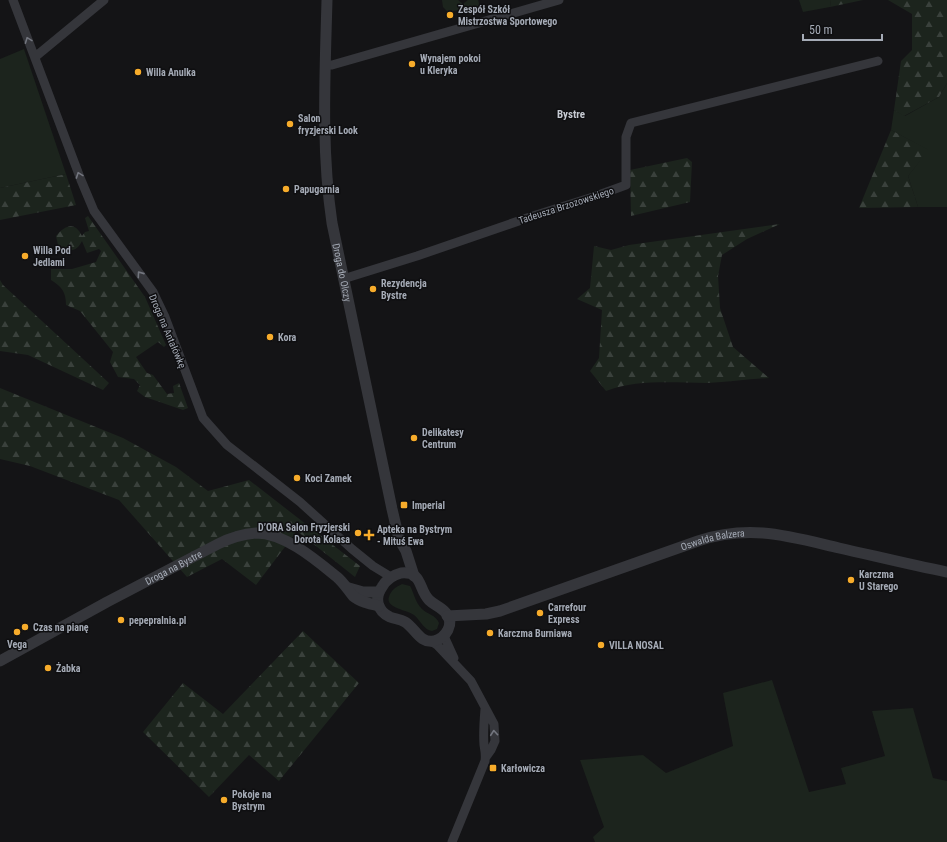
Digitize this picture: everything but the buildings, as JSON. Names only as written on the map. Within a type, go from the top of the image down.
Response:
[{"type":"street","name":"Droga na Antałówkę","points":[[13,0],[94,211],[153,292],[165,317],[200,412],[208,425],[227,445],[300,502],[373,566],[388,582]]},
{"type":"street","points":[[35,57],[104,0]]},
{"type":"street","name":"Droga do Olczy","points":[[327,0],[324,124],[325,169],[333,233],[387,488],[400,541],[401,557],[388,582],[377,598],[379,606]]},
{"type":"street","points":[[325,65],[332,65],[559,0]]},
{"type":"street","name":"Tadeusza Brzozowskiego","points":[[343,279],[626,185],[626,137],[631,123],[878,61]]},
{"type":"street","name":"Oswalda Balzera","points":[[447,616],[486,614],[500,611],[706,538],[737,532],[780,534],[947,572]]},
{"type":"street","name":"Droga na Bystre","points":[[0,660],[218,544],[243,535],[258,533],[267,534],[289,542],[338,578],[353,595],[360,600],[379,606],[385,614],[406,622],[421,638],[431,641]]},
{"type":"street","name":"Droga do Olczy","points":[[400,541],[406,551],[414,576],[420,581],[427,598],[432,604],[444,611],[447,616]]},
{"type":"street","name":"Droga na Bystre","points":[[346,586],[363,592],[407,573],[414,576]]},
{"type":"street","name":"Oswalda Balzera","points":[[431,641],[438,640],[446,631],[486,614]]},
{"type":"street","points":[[447,616],[446,631],[450,651],[459,668]]},
{"type":"street","points":[[431,641],[437,645],[471,681],[477,690],[485,709],[483,727],[486,757],[482,773],[452,842]]},
{"type":"green space","points":[[442,0],[458,0],[463,4],[468,0],[478,0],[479,8],[474,15],[458,10],[448,12],[443,7]]},
{"type":"green space","points":[[799,0],[831,0],[830,7],[803,12]]},
{"type":"green space","points":[[831,0],[863,0],[830,7]]},
{"type":"green space","points":[[888,0],[947,0],[947,83],[939,97],[904,116],[894,110],[901,61],[912,50],[912,14]]},
{"type":"green space","points":[[24,49],[66,174],[0,188],[0,59]]},
{"type":"green space","points":[[947,83],[947,207],[918,207],[908,176],[928,150],[891,130],[894,110],[905,116],[939,97]]},
{"type":"green space","points":[[891,130],[929,150],[908,176],[918,207],[859,208]]},
{"type":"green space","points":[[687,158],[692,162],[690,202],[631,216],[630,170]]},
{"type":"green space","points":[[66,174],[76,205],[0,220],[0,188]]},
{"type":"green space","points":[[88,216],[145,297],[166,345],[164,347],[158,342],[136,357],[147,373],[153,375],[167,394],[174,393],[173,386],[179,383],[188,408],[183,410],[145,397],[137,391],[140,385],[134,379],[118,377],[110,362],[113,352],[80,311],[66,305],[63,290],[51,280],[51,269],[72,269],[96,262],[101,251],[99,249],[87,253],[82,241],[75,249],[65,251],[58,245],[56,236],[63,229],[70,226],[76,228],[82,236],[85,232],[89,231],[85,218]]},
{"type":"green space","points":[[780,224],[747,239],[722,255],[718,276],[720,308],[733,347],[769,378],[707,383],[643,383],[618,387],[606,391],[590,371],[599,358],[602,310],[577,299],[590,288],[594,246],[611,250],[629,245]]},
{"type":"green space","points":[[0,280],[3,285],[109,383],[103,390],[28,355],[0,351]]},
{"type":"green space","points":[[0,388],[123,438],[176,467],[208,491],[249,480],[360,566],[355,577],[297,531],[256,585],[222,559],[187,577],[119,500],[30,466],[0,459]]},
{"type":"green space","points":[[402,584],[410,586],[416,600],[424,611],[434,616],[438,620],[439,623],[437,629],[432,631],[429,630],[411,613],[390,604],[389,597],[391,592]]},
{"type":"green space","points":[[303,631],[359,683],[279,781],[249,755],[209,797],[143,732],[183,683],[223,714]]},
{"type":"green space","points":[[772,680],[809,792],[846,784],[841,768],[885,756],[872,711],[913,708],[933,778],[947,781],[947,842],[595,842],[593,837],[604,827],[580,760],[643,755],[666,773],[733,746],[723,693]]},
{"type":"place","name":"Zespół Szkół Mistrzostwa Sportowego","points":[[450,15]]},
{"type":"place","name":"Wynajem pokoi u Kleryka","points":[[412,64]]},
{"type":"place","name":"Willa Anulka","points":[[138,72]]},
{"type":"place","name":"Salon fryzjerski Look","points":[[290,124]]},
{"type":"place","name":"Papugarnia","points":[[286,189]]},
{"type":"place","name":"Willa Pod Jedlami","points":[[25,256]]},
{"type":"place","name":"Rezydencja Bystre","points":[[373,289]]},
{"type":"place","name":"Kora","points":[[270,337]]},
{"type":"place","name":"Delikatesy Centrum","points":[[414,438]]},
{"type":"place","name":"Koci Zamek","points":[[297,478]]},
{"type":"place","name":"Imperial","points":[[404,505]]},
{"type":"place","name":"D’ORA Salon Fryzjerski Dorota Kolasa","points":[[358,533]]},
{"type":"place","name":"Apteka na Bystrym - Mituś Ewa","points":[[369,535]]},
{"type":"place","name":"Karczma U Starego","points":[[851,580]]},
{"type":"place","name":"Carrefour Express","points":[[540,613]]},
{"type":"place","name":"pepepralnia.pl","points":[[121,620]]},
{"type":"place","name":"Czas na pianę","points":[[25,627]]},
{"type":"place","name":"Vega","points":[[17,632]]},
{"type":"place","name":"Karczma Burniawa","points":[[490,633]]},
{"type":"place","name":"VILLA NOSAL","points":[[601,645]]},
{"type":"place","name":"Żabka","points":[[48,668]]},
{"type":"place","name":"Karłowicza","points":[[493,768]]},
{"type":"place","name":"Pokoje na Bystrym","points":[[224,800]]},
{"type":"district","name":"Bystre","points":[[571,114]]}]
